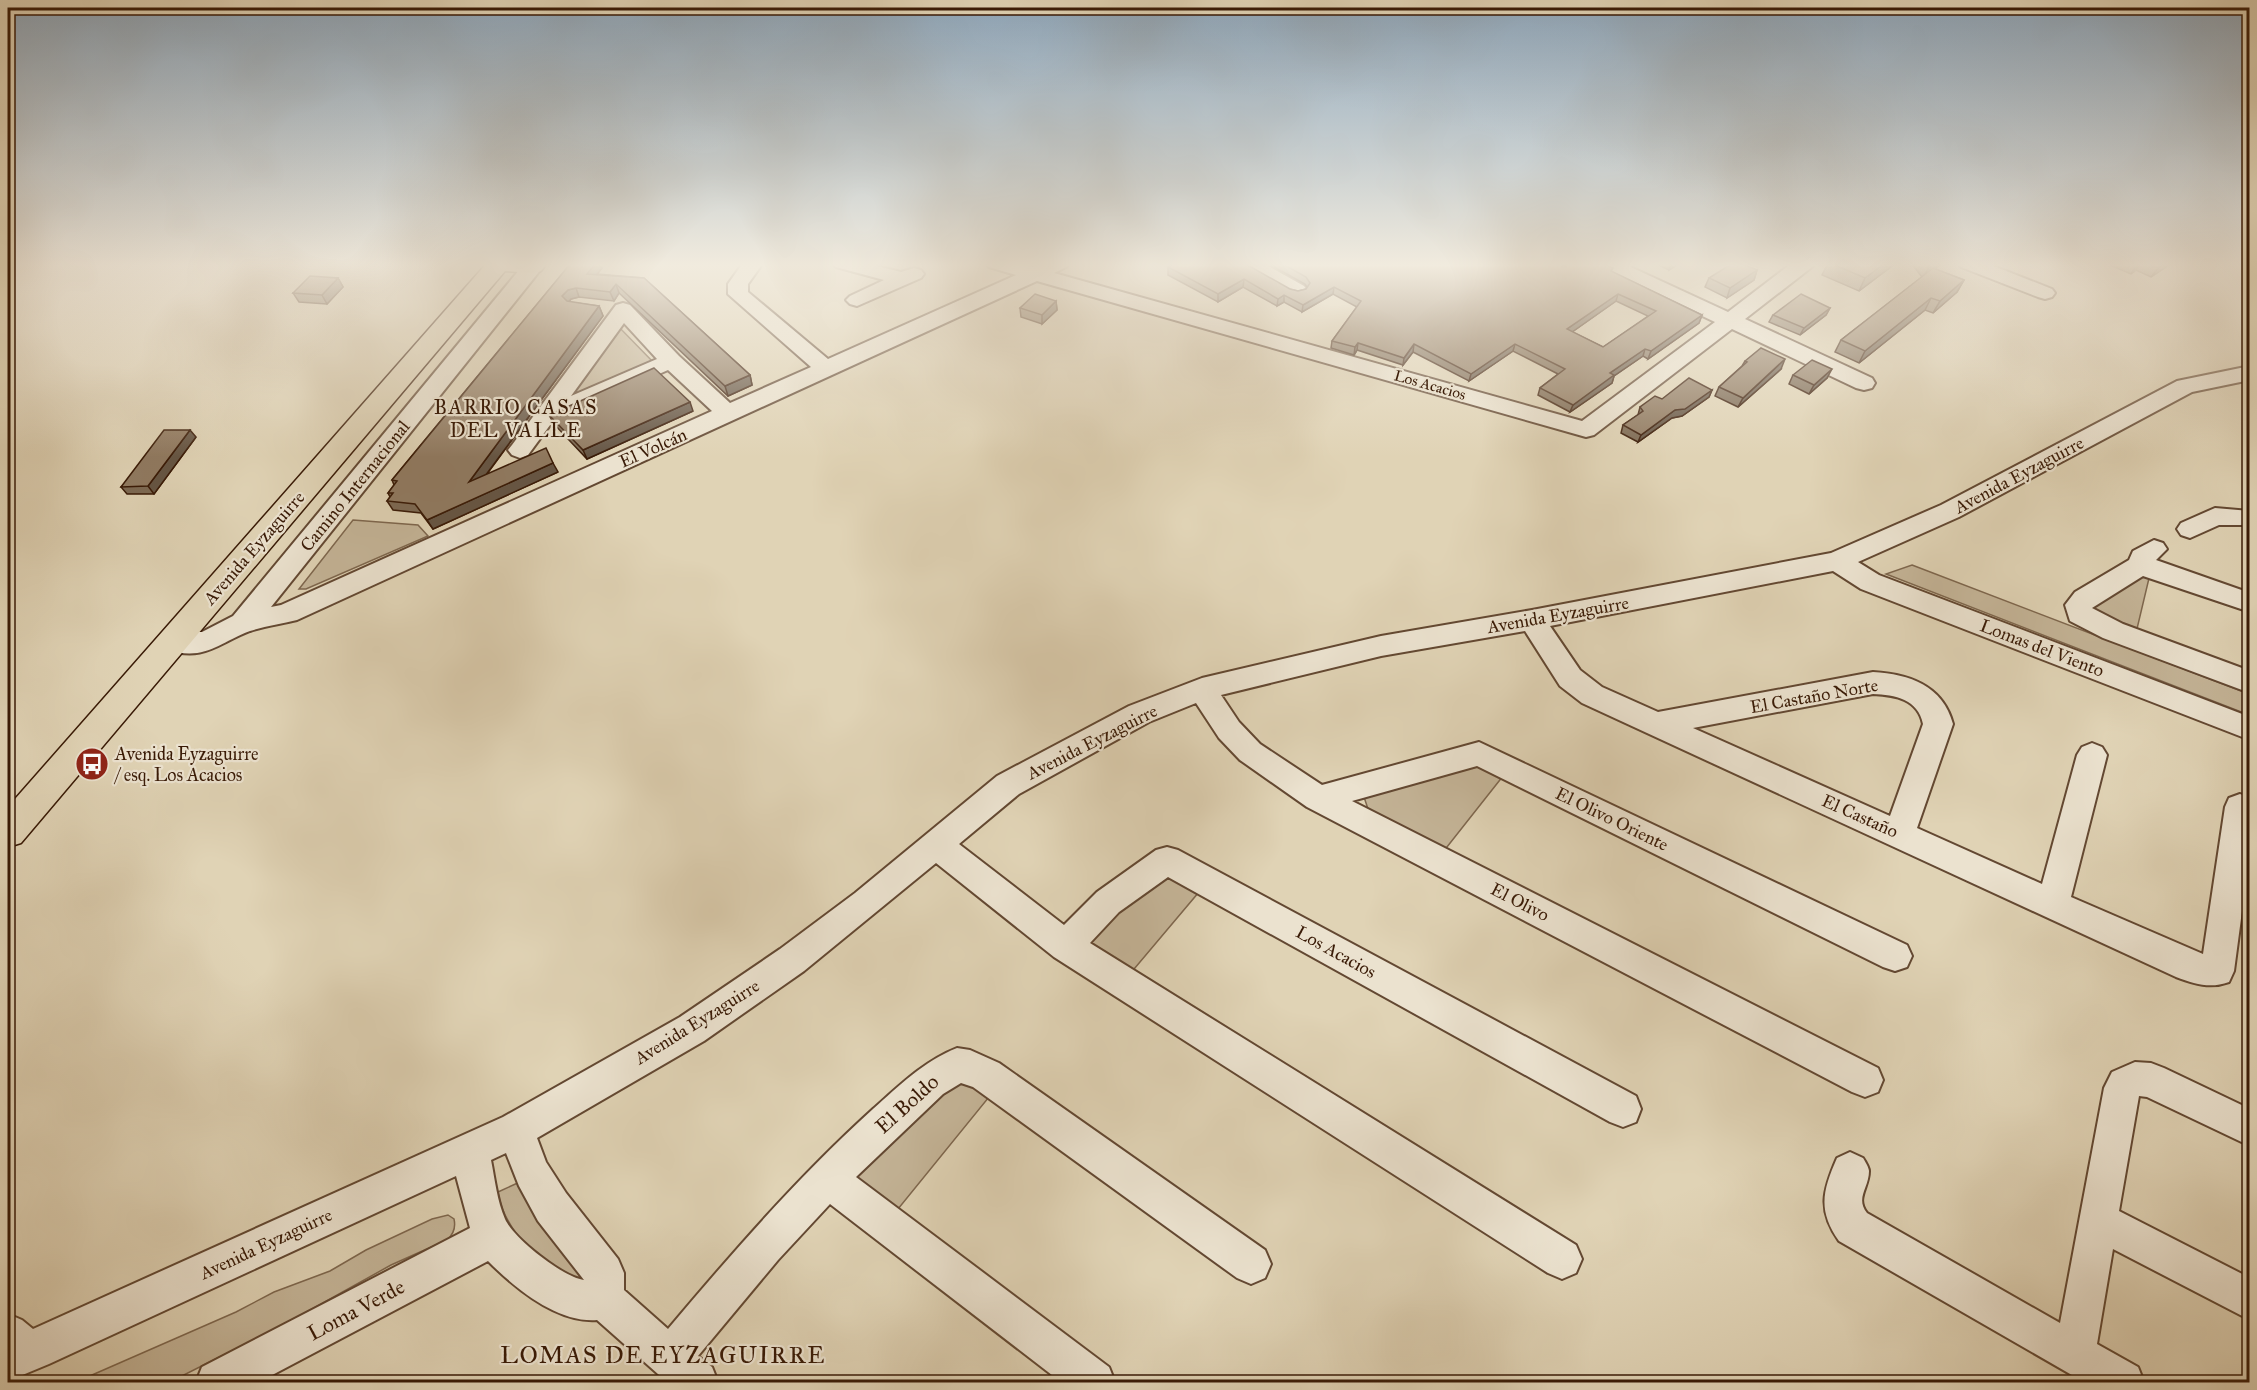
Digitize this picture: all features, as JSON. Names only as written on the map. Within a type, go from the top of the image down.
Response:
[{"type":"main road","name":"Avenida Eyzaguirre","points":[[8,832],[443,328]]},
{"type":"street","name":"Camino Internacional","points":[[174,642],[206,642],[243,623],[483,328]]},
{"type":"street","points":[[520,450],[599,328]]},
{"type":"street","points":[[634,328],[728,414]]},
{"type":"street","points":[[778,328],[827,369]]},
{"type":"street","name":"El Volcán","points":[[243,623],[287,613],[917,328]]},
{"type":"street","name":"Los Acacios","points":[[1226,328],[1586,430],[1720,328]]},
{"type":"street","points":[[1747,328],[1864,383]]},
{"type":"street","points":[[543,417],[671,361]]},
{"type":"street","name":"Avenida Eyzaguirre","points":[[17,1348],[516,1130],[692,1029],[792,960],[866,903],[1008,785],[1139,714],[1202,689],[1381,646],[1532,620],[1837,561],[1950,511],[2185,386],[2250,373]]},
{"type":"street","points":[[2190,529],[2215,516],[2247,513]]},
{"type":"street","points":[[2250,603],[2147,557],[2078,605],[2080,614],[2113,631],[2250,682]]},
{"type":"street","name":"Lomas del Viento","points":[[1837,561],[1870,582],[2250,729]]},
{"type":"street","name":"El Castaño","points":[[1532,620],[1575,684],[1592,695],[2188,966],[2208,971],[2217,971],[2240,807]]},
{"type":"street","name":"El Castaño Norte","points":[[1656,724],[1873,683],[1893,684],[1911,690],[1930,705],[1938,724],[1899,834]]},
{"type":"street","name":"El Olivo","points":[[1202,689],[1229,730],[1250,752],[1318,798],[1865,1080]]},
{"type":"street","points":[[1698,716],[1705,746]]},
{"type":"street","name":"El Olivo Oriente","points":[[1318,798],[1479,754],[1895,956]]},
{"type":"street","points":[[2053,904],[2092,755]]},
{"type":"street","points":[[935,844],[1066,946],[1562,1259]]},
{"type":"street","name":"Los Acacios","points":[[1066,946],[1108,902],[1167,860],[1623,1109]]},
{"type":"street","name":"El Boldo","points":[[684,1370],[764,1246],[828,1179],[930,1082],[957,1065],[970,1067],[986,1076],[1251,1264]]},
{"type":"street","points":[[2075,1355],[2122,1088],[2127,1082],[2141,1078],[2151,1080],[2250,1128]]},
{"type":"street","points":[[516,1130],[532,1173],[552,1207],[604,1273],[604,1299]]},
{"type":"street","points":[[470,1151],[480,1201],[494,1237],[520,1263],[553,1289],[580,1300],[604,1299],[684,1370]]},
{"type":"street","points":[[1850,1172],[1841,1204],[1845,1218],[1852,1227],[2123,1383]]},
{"type":"street","points":[[828,1179],[1094,1383]]},
{"type":"street","points":[[2099,1221],[2250,1300]]},
{"type":"street","name":"Loma Verde","points":[[217,1383],[494,1237]]},
{"type":"shaded area","points":[[613,328],[620,328],[654,363],[558,405]]},
{"type":"shaded area","points":[[353,520],[418,525],[428,536],[306,589],[299,589]]},
{"type":"shaded area","points":[[1912,565],[2249,694],[2249,715],[1886,574]]},
{"type":"shaded area","points":[[2150,574],[2136,633],[2095,614],[2092,606],[2118,585]]},
{"type":"shaded area","points":[[1472,764],[1503,776],[1443,852],[1368,809],[1364,797]]},
{"type":"shaded area","points":[[1163,872],[1204,886],[1129,975],[1081,946]]},
{"type":"shaded area","points":[[958,1077],[989,1097],[898,1209],[872,1193],[849,1171]]},
{"type":"shaded area","points":[[522,1181],[591,1281],[559,1279],[513,1229],[501,1206],[498,1192]]},
{"type":"shaded area","points":[[448,1215],[454,1219],[455,1225],[453,1233],[447,1240],[391,1265],[287,1323],[170,1382],[76,1382],[236,1312],[274,1292],[330,1271],[366,1250],[432,1219]]},
{"type":"building","points":[[517,328],[583,328],[469,482],[546,448],[553,463],[427,520],[415,504],[387,501],[393,493],[388,493],[397,481],[392,480]]},
{"type":"building","points":[[663,328],[698,328],[750,375],[725,386]]},
{"type":"building","points":[[1342,328],[1569,328],[1567,329],[1603,347],[1631,328],[1684,328],[1651,351],[1645,349],[1610,373],[1614,375],[1573,405],[1540,388],[1565,369],[1515,344],[1471,374],[1414,344],[1404,358],[1358,343],[1355,347],[1332,341]]},
{"type":"building","points":[[1857,328],[1894,328],[1865,351],[1841,340]]},
{"type":"building","points":[[1761,348],[1785,359],[1743,398],[1719,387],[1747,362],[1745,361]]},
{"type":"building","points":[[1812,360],[1832,369],[1814,385],[1793,375]]},
{"type":"building","points":[[654,368],[690,402],[583,450],[549,415]]},
{"type":"building","points":[[1689,378],[1712,390],[1685,409],[1675,410],[1641,435],[1623,425],[1643,411],[1640,407],[1655,396],[1662,399]]},
{"type":"building","points":[[164,430],[190,430],[148,486],[121,487]]},
{"type":"place","name":"Avenida Eyzaguirre / esq. Los Acacios","points":[[92,764]]},
{"type":"district","name":"BARRIO CASAS DEL VALLE","points":[[516,418]]},
{"type":"district","name":"LOMAS DE EYZAGUIRRE","points":[[663,1355]]}]
